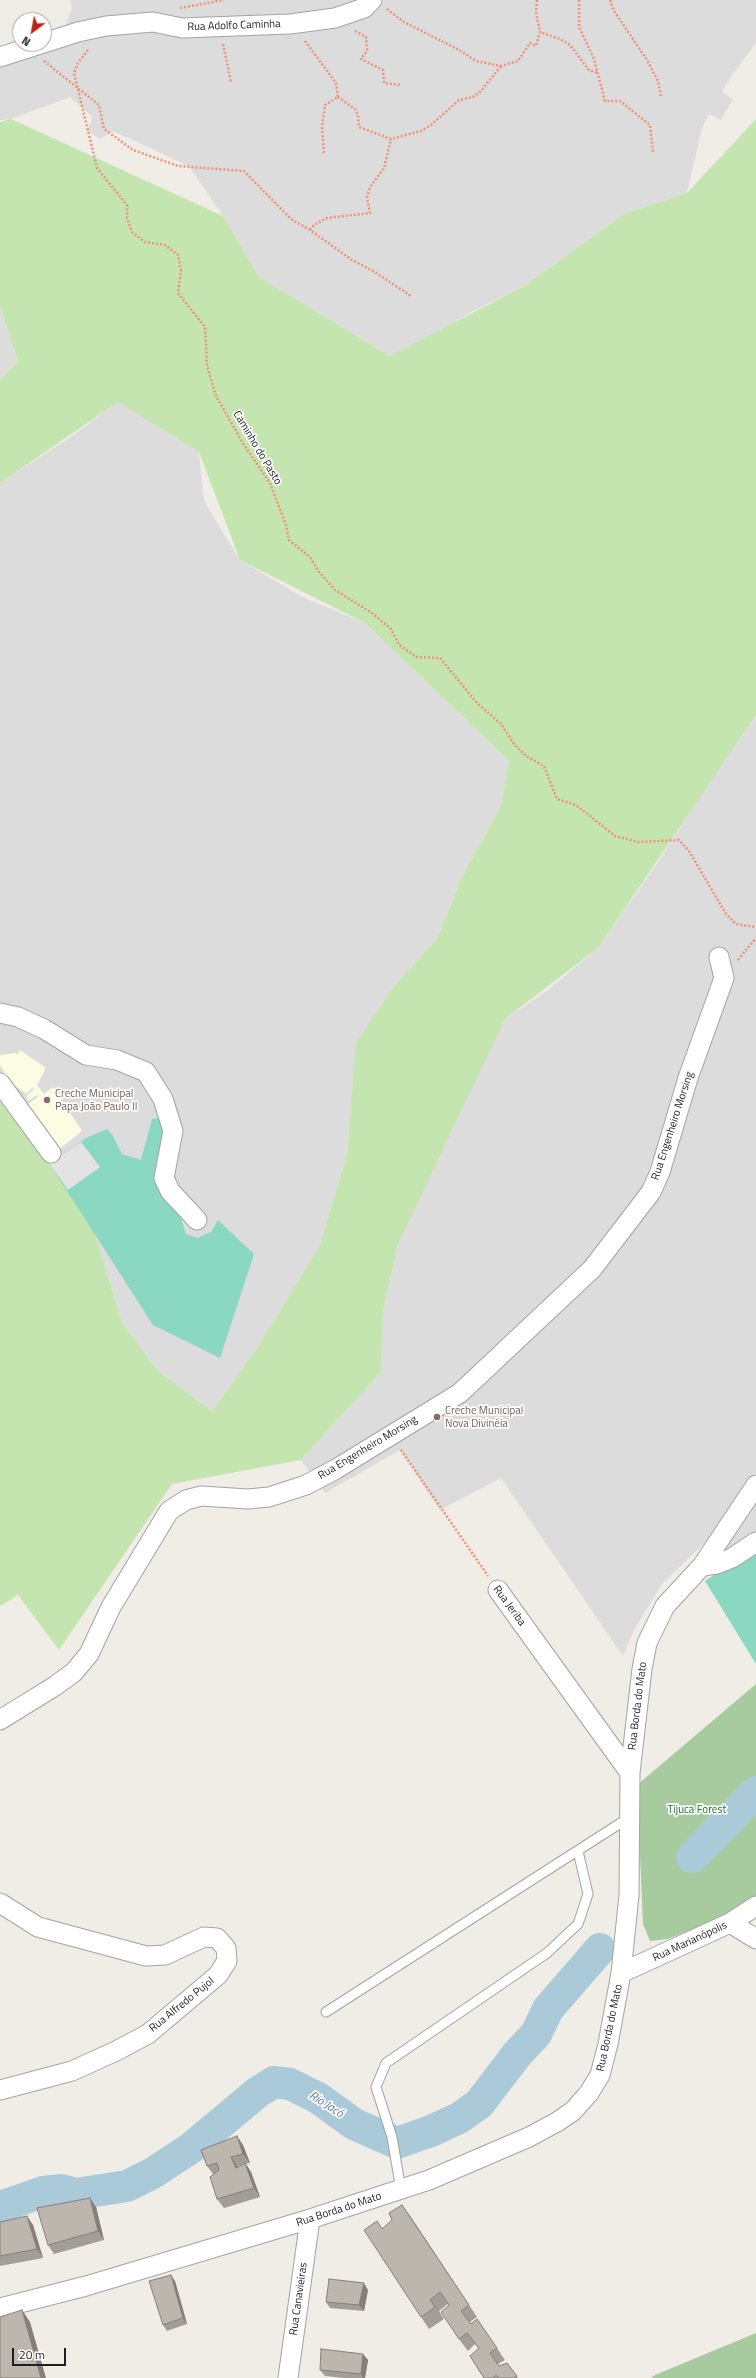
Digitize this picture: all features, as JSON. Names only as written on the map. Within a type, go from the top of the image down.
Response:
[{"type":"street","name":"Rua Adolfo Caminha","points":[[52,41],[78,32],[106,26],[152,22],[182,28],[290,24],[335,18],[378,2]]},
{"type":"street","name":"Rua Adolfo Caminha","points":[[0,57],[19,52]]},
{"type":"street","name":"Rua Engenheiro Morsing","points":[[0,1720],[55,1686],[74,1672],[89,1654],[111,1607],[169,1511],[186,1500],[201,1496],[248,1499],[269,1497],[290,1491],[336,1469],[460,1393],[592,1269],[651,1192],[660,1172],[688,1078],[724,978],[719,957]]},
{"type":"street","points":[[0,1013],[18,1017],[44,1029],[86,1055],[117,1060],[146,1072],[163,1099],[170,1115],[173,1131],[164,1178],[170,1191],[197,1220]]},
{"type":"street","points":[[0,1083],[51,1152]]},
{"type":"street","name":"Rua Borda do Mato","points":[[0,2308],[86,2286],[310,2220],[400,2184],[429,2180],[529,2137],[557,2122],[573,2111],[589,2093],[600,2075],[608,2044],[621,1973],[629,1895],[631,1817],[630,1773],[642,1669],[647,1642],[665,1606],[702,1566],[756,1485]]},
{"type":"street","points":[[702,1566],[717,1564],[732,1558],[756,1542]]},
{"type":"street","name":"Rua Jeriba","points":[[498,1590],[630,1773]]},
{"type":"street","name":"Rua Alfredo Pujol","points":[[0,1903],[38,1927],[146,1956],[165,1955],[204,1937],[217,1938],[226,1948],[227,1961],[218,1975],[148,2034],[116,2051],[72,2071],[0,2090]]},
{"type":"street","name":"Rua Marianópolis","points":[[621,1973],[730,1923],[756,1906]]},
{"type":"street","points":[[730,1923],[756,1939]]},
{"type":"street","name":"Rua Canavieiras","points":[[288,2378],[310,2220]]},
{"type":"lane","points":[[326,2012],[631,1817]]},
{"type":"lane","points":[[400,2184],[392,2137],[376,2087],[386,2063],[547,1953],[578,1924],[588,1894],[578,1851]]},
{"type":"path","points":[[378,2],[404,22],[459,50],[476,61],[501,66],[518,61],[530,43],[536,46],[540,32],[536,12],[537,0]]},
{"type":"path","points":[[579,0],[579,27],[598,73],[605,101],[620,101],[650,125],[653,152]]},
{"type":"path","points":[[610,0],[614,11],[647,60],[658,81],[661,96]]},
{"type":"path","points":[[335,18],[366,37],[367,51],[361,59],[383,70],[384,83],[401,85]]},
{"type":"path","points":[[290,24],[324,64],[336,83],[338,97],[354,109],[358,115],[359,127],[391,139],[421,131],[431,125],[459,100],[473,97],[482,91],[501,66]]},
{"type":"path","points":[[209,27],[211,34],[221,38],[231,82]]},
{"type":"path","points":[[540,32],[565,42],[577,53],[589,70],[598,73]]},
{"type":"path","points":[[78,89],[74,73],[78,63],[90,49]]},
{"type":"path","points":[[35,52],[99,105],[104,129],[133,150],[178,166],[244,171],[291,219],[310,230],[352,260],[373,271],[411,296]]},
{"type":"path","name":"Caminho do Pasto","points":[[78,89],[97,168],[127,205],[127,218],[132,232],[146,242],[165,245],[178,255],[181,271],[178,293],[205,327],[207,366],[216,396],[248,450],[270,483],[286,525],[288,540],[310,557],[319,572],[335,590],[372,613],[391,629],[399,645],[418,657],[440,658],[477,703],[501,724],[514,744],[526,756],[544,766],[557,799],[576,805],[615,836],[638,842],[680,840],[689,851],[726,914],[736,924],[756,927]]},
{"type":"path","points":[[324,156],[322,128],[325,105],[338,97]]},
{"type":"path","points":[[310,230],[314,225],[327,218],[370,212],[367,197],[370,187],[384,168],[391,139]]},
{"type":"path","name":"Rua Jeriba","points":[[391,1436],[498,1590]]},
{"type":"shaded area","points":[[70,0],[756,0],[756,43],[732,75],[722,92],[733,99],[721,120],[709,114],[702,128],[687,193],[624,214],[524,286],[473,311],[395,359],[259,277],[223,216],[189,166],[113,131],[100,139],[87,130],[93,117],[70,97],[11,119],[0,120],[0,64],[32,52],[52,52],[52,45],[59,42],[72,9]]},
{"type":"shaded area","points":[[0,306],[18,361],[0,380]]},
{"type":"shaded area","points":[[118,401],[199,452],[204,501],[240,560],[303,597],[365,623],[509,761],[501,805],[461,879],[437,939],[397,982],[357,1043],[347,1154],[320,1245],[257,1348],[212,1411],[157,1370],[122,1322],[91,1224],[12,1108],[0,1097],[0,483],[75,434]]},
{"type":"shaded area","points":[[756,716],[756,1473],[717,1531],[662,1584],[634,1630],[623,1656],[501,1478],[440,1510],[400,1450],[325,1493],[301,1460],[381,1372],[383,1311],[398,1244],[431,1161],[505,1019],[548,990],[598,948],[656,865],[706,788]]},
{"type":"shaded area","name":"Creche Municipal Papa João Paulo II","points":[[20,1050],[46,1068],[37,1085],[44,1094],[53,1087],[82,1131],[57,1151],[25,1106],[38,1097],[37,1095],[28,1101],[27,1096],[34,1089],[32,1088],[27,1094],[2,1077],[5,1073],[0,1065],[0,1055],[17,1053],[17,1055]]},
{"type":"shaded area","points":[[81,1142],[100,1167],[68,1190],[49,1163]]},
{"type":"shaded area","points":[[756,1497],[756,1536],[719,1555]]},
{"type":"green space","points":[[11,119],[223,216],[259,277],[390,356],[524,286],[624,214],[687,193],[756,119],[756,715],[598,948],[505,1019],[398,1244],[383,1311],[381,1372],[301,1460],[172,1484],[59,1650],[18,1595],[0,1606],[0,1097],[12,1108],[91,1223],[122,1322],[157,1370],[212,1411],[257,1348],[320,1245],[347,1154],[356,1043],[397,982],[437,939],[461,879],[501,805],[509,761],[365,623],[240,560],[199,452],[118,402],[0,483],[0,380],[18,361],[0,306],[0,122]]},
{"type":"green space","points":[[164,1117],[164,1151],[157,1165],[156,1176],[176,1203],[186,1234],[197,1238],[211,1232],[218,1220],[254,1254],[220,1358],[153,1325],[49,1163],[86,1138],[107,1129],[113,1136],[122,1154],[141,1160],[152,1119]]},
{"type":"green space","points":[[756,1547],[756,1664],[705,1581]]},
{"type":"green space","name":"Tijuca Forest","points":[[756,1684],[756,1896],[740,1910],[668,1939],[650,1941],[643,1924],[637,1785]]},
{"type":"green space","points":[[756,2333],[756,2378],[651,2378],[655,2375]]},
{"type":"building","points":[[237,2136],[243,2154],[231,2157],[236,2168],[245,2163],[254,2188],[217,2199],[210,2177],[219,2170],[217,2163],[207,2166],[201,2150]]},
{"type":"building","points":[[90,2198],[98,2231],[48,2245],[37,2208]]},
{"type":"building","points":[[402,2205],[469,2305],[461,2311],[471,2324],[477,2319],[497,2348],[490,2353],[499,2366],[507,2363],[517,2376],[514,2378],[499,2378],[496,2375],[493,2378],[484,2378],[470,2356],[479,2348],[467,2333],[459,2339],[441,2312],[449,2305],[440,2292],[430,2300],[435,2307],[421,2317],[364,2230],[377,2221],[382,2229],[392,2220],[389,2213]]},
{"type":"building","points":[[27,2216],[37,2249],[0,2256],[0,2222]]},
{"type":"building","points":[[171,2275],[183,2318],[163,2325],[149,2281]]},
{"type":"building","points":[[329,2279],[364,2283],[359,2305],[326,2302]]},
{"type":"building","points":[[22,2310],[41,2378],[0,2378],[0,2317]]},
{"type":"building","points":[[321,2349],[363,2354],[361,2374],[320,2370]]},
{"type":"waterway","name":"Rio Jacó","points":[[692,1857],[756,1792]]},
{"type":"waterway","name":"Rio Jacó","points":[[0,2207],[43,2192],[61,2190],[76,2194],[127,2186],[153,2173],[191,2148],[258,2092],[274,2082],[290,2084],[318,2098],[354,2124],[397,2143],[431,2131],[459,2118],[479,2104],[518,2053],[536,2034],[548,2009],[600,1949]]},
{"type":"place","name":"Creche Municipal Papa João Paulo II","points":[[47,1100]]},
{"type":"place","name":"Creche Municipal Nova Divinéia","points":[[437,1417]]}]
